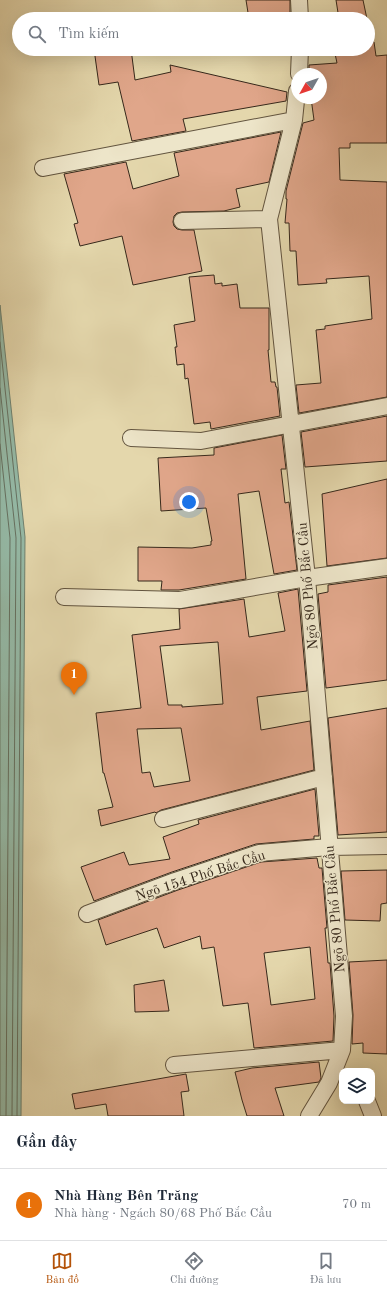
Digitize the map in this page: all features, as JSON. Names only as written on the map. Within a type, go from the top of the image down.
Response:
[{"type":"street","points":[[299,0],[300,12]]},
{"type":"street","points":[[299,68],[300,56]]},
{"type":"street","name":"Ngõ 80 Phố Bắc Cầu","points":[[296,104],[294,120],[270,219],[307,578],[344,1016],[342,1050],[335,1085],[309,1116]]},
{"type":"street","points":[[43,168],[294,120]]},
{"type":"street","points":[[182,222],[270,219]]},
{"type":"street","points":[[131,438],[200,441],[387,406]]},
{"type":"street","points":[[64,597],[180,600],[307,578],[387,567]]},
{"type":"street","points":[[163,819],[324,777]]},
{"type":"street","name":"Ngõ 154 Phố Bắc Cầu","points":[[87,914],[175,881],[259,853],[329,847],[387,846]]},
{"type":"street","points":[[174,1065],[342,1050]]},
{"type":"street","points":[[368,1104],[373,1116]]},
{"type":"water","points":[[0,305],[25,537],[21,1116],[0,1116]]},
{"type":"building","points":[[246,0],[290,0],[290,12],[248,12]]},
{"type":"building","points":[[336,0],[363,0],[366,12],[338,12]]},
{"type":"building","points":[[375,49],[376,56],[387,55],[387,143],[350,143],[350,148],[339,148],[340,180],[387,182],[387,397],[299,413],[296,385],[321,383],[316,330],[325,329],[325,326],[372,319],[369,276],[326,279],[327,283],[298,285],[296,251],[290,251],[289,223],[285,223],[287,199],[286,191],[303,123],[314,120],[312,104],[327,104],[327,68],[309,68],[309,65],[337,63],[336,56],[375,56]]},
{"type":"building","points":[[95,56],[132,56],[135,80],[171,72],[170,65],[287,92],[286,101],[183,119],[186,131],[132,141],[118,82],[99,85]]},
{"type":"building","points":[[281,132],[269,182],[236,189],[240,207],[224,211],[182,212],[177,213],[174,216],[173,222],[177,229],[194,230],[202,271],[133,285],[122,236],[80,246],[74,224],[78,223],[64,174],[126,162],[133,189],[179,176],[174,153]]},
{"type":"building","points":[[214,275],[215,284],[222,283],[222,286],[237,284],[240,308],[269,308],[268,350],[271,382],[275,382],[277,387],[280,416],[211,429],[210,422],[194,424],[188,378],[185,379],[184,364],[177,365],[175,347],[177,347],[174,325],[195,321],[189,277]]},
{"type":"building","points":[[387,416],[387,461],[305,467],[301,432]]},
{"type":"building","points":[[282,435],[286,469],[281,469],[285,503],[289,502],[297,570],[274,574],[259,491],[238,494],[246,579],[179,590],[161,590],[162,581],[138,581],[138,547],[192,548],[211,545],[212,541],[206,508],[161,511],[158,458],[214,455],[214,448]]},
{"type":"building","points":[[387,479],[387,558],[327,566],[322,494]]},
{"type":"building","points":[[387,577],[387,680],[326,688],[318,594],[328,592],[328,585]]},
{"type":"building","points":[[298,589],[307,691],[257,697],[261,730],[310,721],[314,770],[161,810],[156,813],[155,812],[101,826],[98,810],[113,807],[103,773],[96,713],[141,708],[132,635],[180,629],[179,609],[244,599],[249,637],[285,631],[278,593]],"holes":[[[218,642],[223,704],[182,707],[182,705],[168,705],[160,646]],[[181,728],[190,781],[154,787],[150,772],[142,773],[137,729]]]},
{"type":"building","points":[[387,708],[387,832],[338,835],[328,718]]},
{"type":"building","points":[[315,789],[319,836],[314,836],[314,839],[256,844],[172,872],[94,901],[81,867],[124,852],[129,865],[170,859],[163,837],[199,824],[198,820]]},
{"type":"building","points":[[317,858],[319,868],[322,868],[327,928],[325,928],[328,963],[330,963],[334,1016],[333,1041],[254,1048],[248,1003],[223,1006],[214,947],[202,949],[200,936],[164,948],[157,928],[106,945],[98,920],[178,890],[261,862]],"holes":[[[310,947],[315,999],[271,1005],[264,953]]]},
{"type":"building","points":[[387,870],[387,903],[381,904],[380,921],[345,920],[341,871]]},
{"type":"building","points":[[387,960],[387,1054],[363,1053],[363,1043],[352,1044],[353,1015],[349,962]]},
{"type":"building","points":[[164,980],[169,1011],[135,1012],[134,985]]},
{"type":"building","points":[[319,1062],[321,1078],[319,1082],[275,1088],[284,1116],[247,1116],[235,1072],[252,1068]]},
{"type":"building","points":[[186,1074],[189,1091],[181,1092],[184,1116],[108,1116],[106,1104],[75,1109],[72,1094]]},
{"type":"place","name":"Nhà Hàng Bên Trăng","points":[[74,695]]}]
